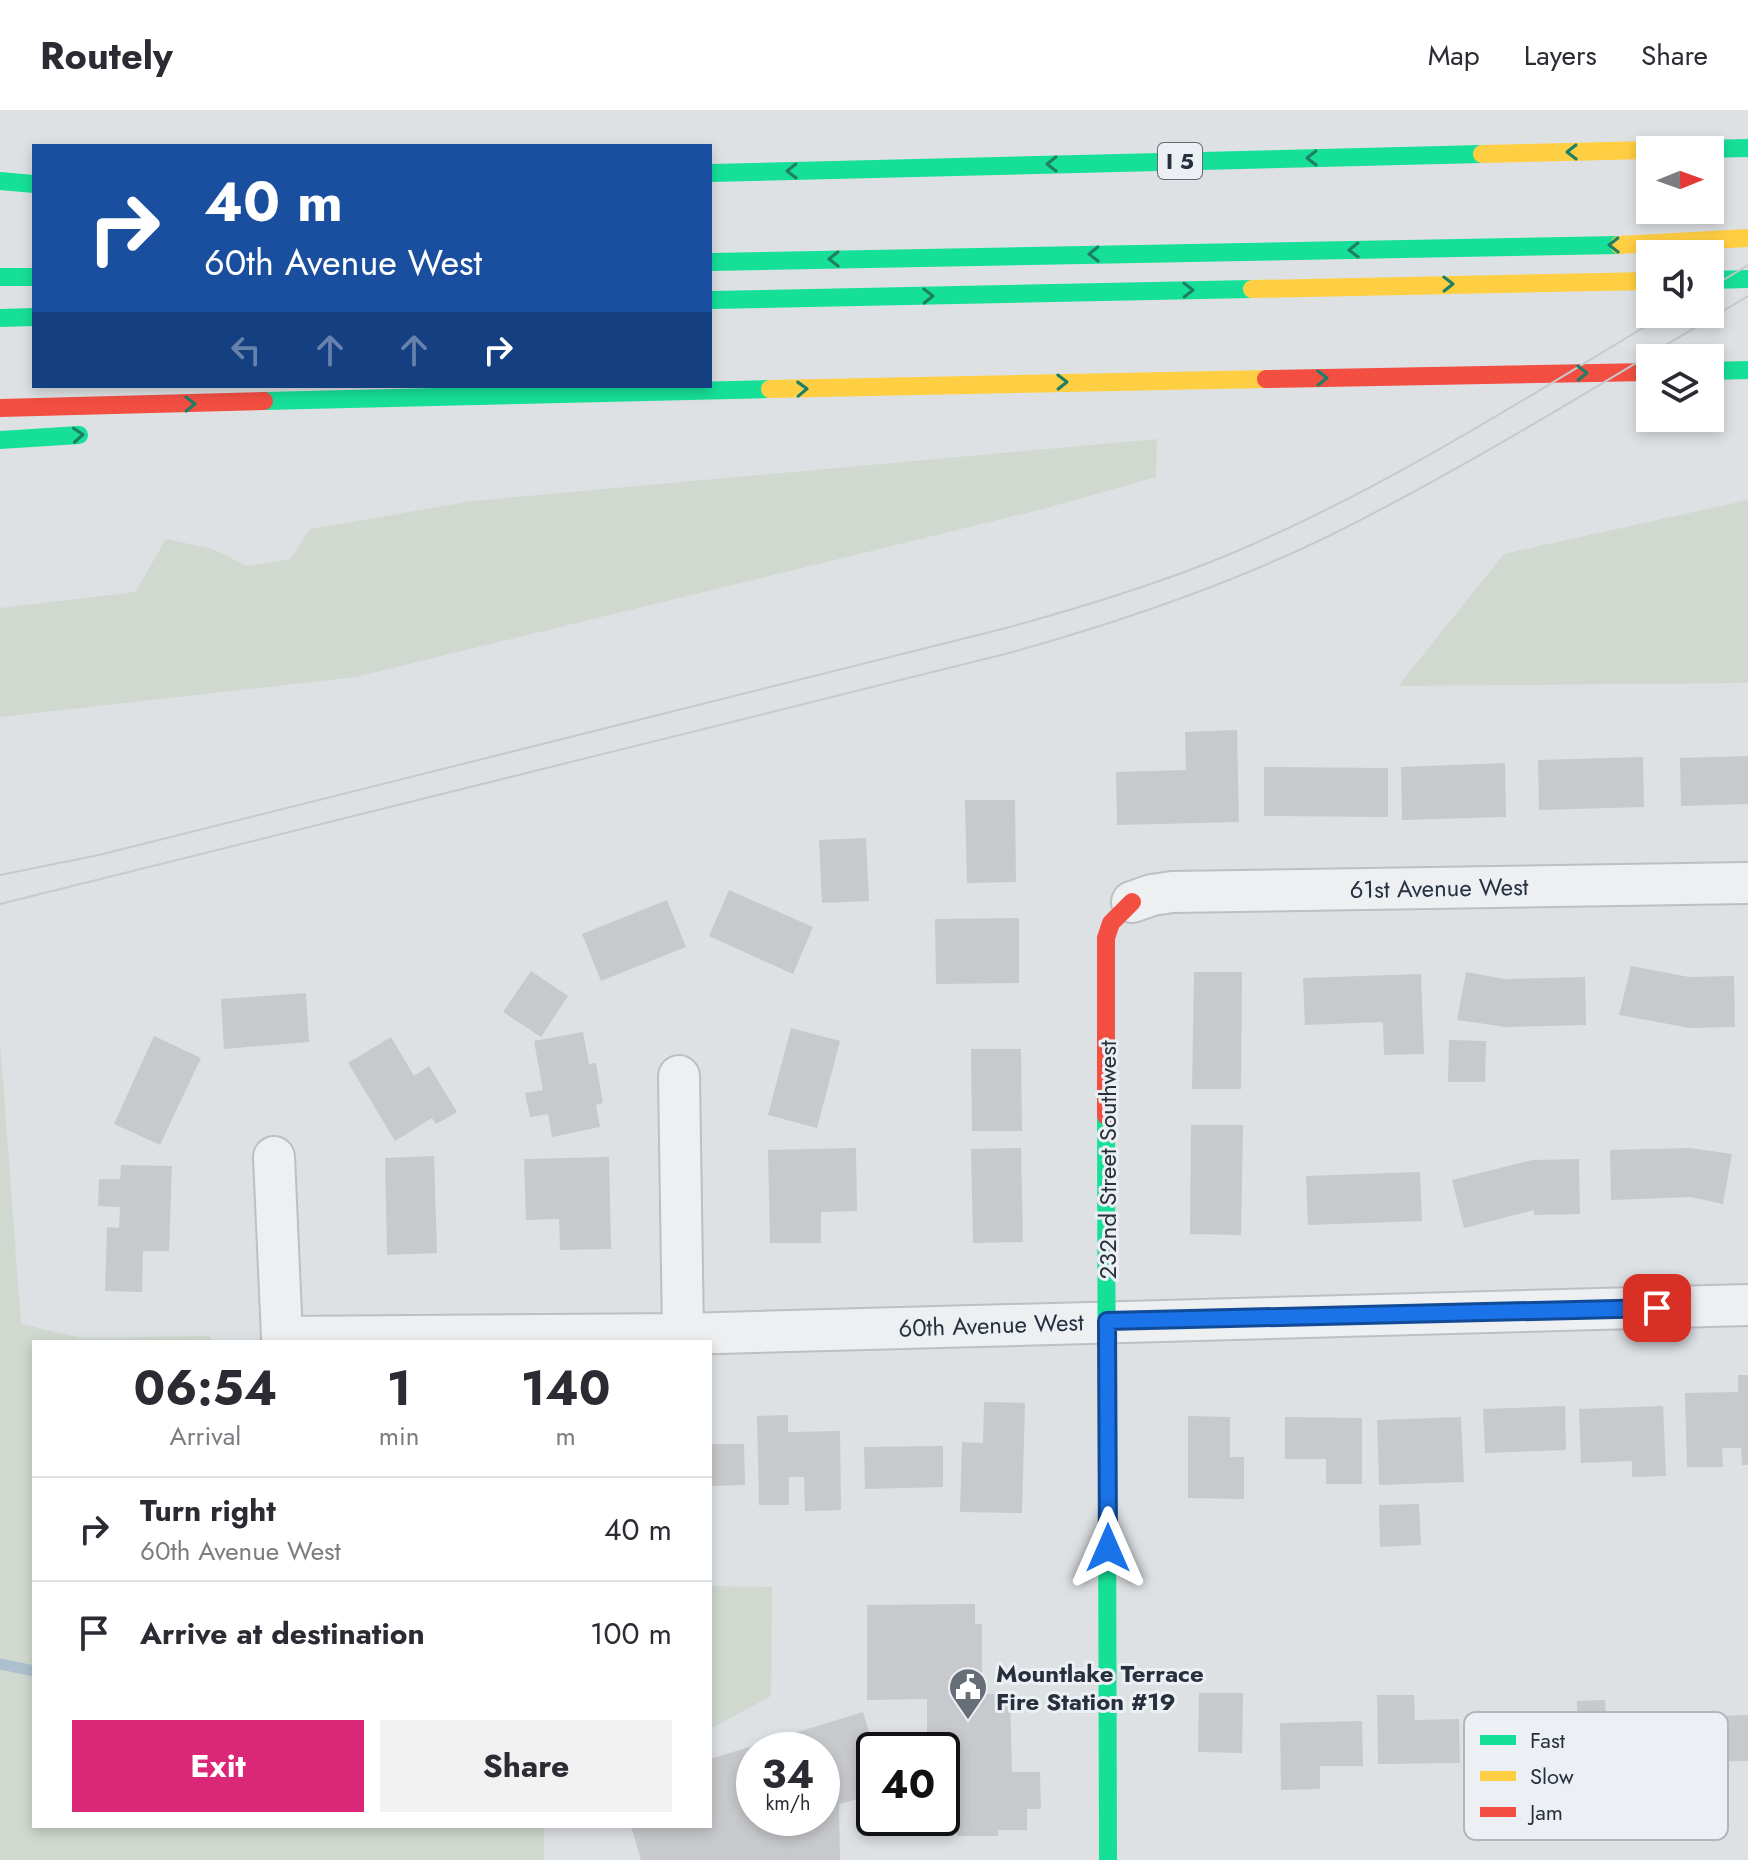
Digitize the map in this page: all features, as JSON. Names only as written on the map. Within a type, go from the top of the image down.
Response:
[{"type":"main road","points":[[1724,149],[1748,148]]},
{"type":"main road","name":"I 5","points":[[712,173],[1636,150]]},
{"type":"main road","points":[[0,181],[32,186]]},
{"type":"main road","points":[[0,189],[32,186]]},
{"type":"main road","points":[[712,262],[1644,244],[1748,238]]},
{"type":"main road","points":[[0,277],[32,277]]},
{"type":"main road","points":[[1724,280],[1748,279]]},
{"type":"main road","points":[[712,300],[1636,281]]},
{"type":"main road","points":[[0,318],[32,317]]},
{"type":"main road","points":[[1724,371],[1748,370]]},
{"type":"main road","points":[[0,408],[967,384],[1636,372]]},
{"type":"main road","points":[[331,418],[724,391]]},
{"type":"main road","points":[[0,440],[94,434]]},
{"type":"main road","name":"232nd Street Southwest","points":[[1108,1860],[1106,938],[1111,923],[1132,902]]},
{"type":"street","name":"61st Avenue West","points":[[1132,902],[1172,892],[1748,883]]},
{"type":"street","points":[[679,1076],[683,1334]]},
{"type":"street","name":"60th Avenue West","points":[[274,1157],[282,1337],[683,1334],[1748,1305]]},
{"type":"shaded area","points":[[1157,439],[1156,477],[1043,509],[356,677],[0,717],[0,608],[135,592],[166,539],[213,549],[246,566],[290,559],[310,529],[473,501]]},
{"type":"shaded area","points":[[1748,500],[1748,683],[1398,686],[1504,554]]},
{"type":"shaded area","points":[[0,1040],[21,1324],[81,1338],[209,1336],[212,1340],[32,1340],[32,1828],[544,1828],[544,1860],[0,1860]]},
{"type":"shaded area","points":[[712,1586],[772,1587],[771,1696],[712,1728]]},
{"type":"building","points":[[1237,730],[1239,822],[1117,825],[1116,772],[1186,770],[1185,732]]},
{"type":"building","points":[[1748,756],[1748,804],[1681,806],[1680,758]]},
{"type":"building","points":[[1643,757],[1644,807],[1539,810],[1538,760]]},
{"type":"building","points":[[1505,763],[1506,817],[1402,820],[1401,767]]},
{"type":"building","points":[[1264,767],[1388,768],[1388,817],[1264,816]]},
{"type":"building","points":[[965,800],[1015,800],[1016,882],[967,883]]},
{"type":"building","points":[[866,838],[869,901],[822,903],[819,840]]},
{"type":"building","points":[[729,890],[813,927],[793,974],[709,936]]},
{"type":"building","points":[[667,900],[686,947],[601,981],[582,934]]},
{"type":"building","points":[[1019,918],[1019,983],[936,984],[935,919]]},
{"type":"building","points":[[1631,966],[1689,977],[1734,976],[1735,1027],[1690,1028],[1619,1015]]},
{"type":"building","points":[[531,971],[568,996],[541,1037],[503,1012]]},
{"type":"building","points":[[1194,972],[1242,972],[1241,1089],[1192,1089]]},
{"type":"building","points":[[1466,972],[1504,979],[1585,977],[1586,1025],[1506,1027],[1457,1020]]},
{"type":"building","points":[[1421,974],[1424,1054],[1384,1055],[1383,1022],[1305,1025],[1303,978]]},
{"type":"building","points":[[306,993],[309,1042],[224,1049],[221,999]]},
{"type":"building","points":[[791,1028],[840,1041],[817,1128],[768,1115]]},
{"type":"building","points":[[583,1032],[589,1064],[596,1063],[603,1103],[596,1105],[600,1127],[552,1137],[548,1114],[530,1117],[525,1093],[543,1090],[534,1041]]},
{"type":"building","points":[[154,1036],[201,1058],[160,1145],[114,1124]]},
{"type":"building","points":[[391,1037],[414,1076],[429,1066],[457,1112],[436,1124],[432,1118],[395,1141],[348,1063]]},
{"type":"building","points":[[1449,1040],[1486,1041],[1485,1082],[1448,1082]]},
{"type":"building","points":[[971,1049],[1021,1049],[1022,1131],[972,1131]]},
{"type":"building","points":[[1191,1125],[1243,1125],[1241,1235],[1190,1234]]},
{"type":"building","points":[[856,1148],[857,1211],[821,1212],[821,1243],[770,1243],[768,1150]]},
{"type":"building","points":[[1021,1148],[1023,1242],[973,1243],[971,1149]]},
{"type":"building","points":[[1690,1148],[1732,1154],[1723,1204],[1691,1197],[1611,1200],[1610,1150]]},
{"type":"building","points":[[434,1156],[437,1253],[387,1255],[385,1158]]},
{"type":"building","points":[[609,1157],[611,1249],[560,1250],[559,1219],[526,1220],[524,1159]]},
{"type":"building","points":[[1579,1159],[1580,1214],[1534,1215],[1534,1210],[1464,1228],[1452,1180],[1532,1160]]},
{"type":"building","points":[[121,1165],[172,1166],[169,1251],[143,1251],[142,1292],[105,1291],[107,1227],[119,1228],[120,1207],[98,1206],[99,1179],[120,1179]]},
{"type":"building","points":[[1420,1172],[1422,1221],[1308,1225],[1306,1176]]},
{"type":"building","points":[[1738,1375],[1748,1375],[1748,1465],[1742,1465],[1741,1448],[1722,1448],[1723,1467],[1687,1467],[1685,1393],[1738,1392]]},
{"type":"building","points":[[984,1402],[1025,1403],[1022,1513],[960,1512],[962,1442],[983,1443]]},
{"type":"building","points":[[1565,1406],[1566,1450],[1485,1453],[1483,1409]]},
{"type":"building","points":[[1663,1406],[1666,1476],[1632,1477],[1632,1461],[1581,1463],[1579,1409]]},
{"type":"building","points":[[788,1415],[788,1432],[840,1431],[841,1510],[805,1511],[804,1477],[789,1477],[789,1505],[759,1505],[757,1416]]},
{"type":"building","points":[[1188,1416],[1230,1417],[1230,1457],[1244,1457],[1244,1499],[1188,1498]]},
{"type":"building","points":[[1285,1417],[1362,1418],[1362,1484],[1326,1484],[1326,1459],[1285,1459]]},
{"type":"building","points":[[1461,1417],[1464,1482],[1379,1485],[1377,1420]]},
{"type":"building","points":[[712,1444],[744,1444],[745,1485],[712,1486]]},
{"type":"building","points":[[943,1446],[943,1487],[865,1489],[864,1447]]},
{"type":"building","points":[[1419,1504],[1421,1545],[1380,1547],[1379,1505]]},
{"type":"building","name":"Mountlake Terrace Fire Station #19","points":[[975,1604],[975,1624],[982,1624],[982,1694],[1010,1694],[1012,1772],[1040,1772],[1041,1809],[1027,1809],[1027,1830],[998,1830],[998,1836],[960,1836],[960,1732],[927,1732],[927,1699],[867,1700],[867,1605]]},
{"type":"building","points":[[1199,1693],[1243,1693],[1242,1753],[1198,1752]]},
{"type":"building","points":[[1377,1695],[1414,1695],[1415,1720],[1459,1719],[1460,1763],[1378,1764]]},
{"type":"building","points":[[1605,1700],[1606,1712],[1577,1712],[1577,1701]]},
{"type":"building","points":[[863,1712],[869,1732],[856,1732],[856,1800],[840,1804],[840,1732],[798,1732]]},
{"type":"building","points":[[1748,1715],[1748,1761],[1728,1761],[1728,1716]]},
{"type":"building","points":[[1362,1721],[1363,1766],[1320,1766],[1320,1789],[1281,1790],[1280,1723]]},
{"type":"building","points":[[736,1751],[736,1836],[840,1836],[840,1860],[641,1860],[632,1828],[712,1828],[712,1758]]},
{"type":"waterway","points":[[0,1664],[32,1671]]},
{"type":"tram line","points":[[1724,280],[1748,265]]},
{"type":"tram line","points":[[0,904],[1009,653],[1174,601],[1254,570],[1386,507],[1542,419],[1748,296]]},
{"type":"tram line","points":[[0,875],[99,855],[1010,627],[1152,584],[1235,552],[1346,500],[1455,440],[1643,328]]},
{"type":"traffic: fast","points":[[1724,149],[1748,148]]},
{"type":"traffic: fast","points":[[712,173],[1482,154]]},
{"type":"traffic: fast","points":[[0,181],[32,184]]},
{"type":"traffic: fast","points":[[712,262],[1619,245]]},
{"type":"traffic: fast","points":[[0,277],[32,277]]},
{"type":"traffic: fast","points":[[1724,280],[1748,279]]},
{"type":"traffic: fast","points":[[712,300],[1252,289]]},
{"type":"traffic: fast","points":[[0,318],[32,317]]},
{"type":"traffic: fast","points":[[1724,371],[1748,370]]},
{"type":"traffic: fast","points":[[264,401],[770,389]]},
{"type":"traffic: fast","points":[[0,440],[79,435]]},
{"type":"traffic: fast","points":[[1106,1116],[1108,1860]]},
{"type":"traffic: slow","points":[[1482,154],[1636,150]]},
{"type":"traffic: slow","points":[[1619,245],[1748,238]]},
{"type":"traffic: slow","points":[[1252,289],[1636,281]]},
{"type":"traffic: slow","points":[[770,389],[1266,379]]},
{"type":"traffic: jam","points":[[1266,379],[1636,372]]},
{"type":"traffic: jam","points":[[0,408],[264,401]]},
{"type":"traffic: jam","points":[[1106,1116],[1106,938],[1111,923],[1132,902]]},
{"type":"place","name":"Mountlake Terrace Fire Station #19","points":[[968,1721]]},
{"type":"route","points":[[1108,1548],[1107,1321],[1657,1308]]}]
